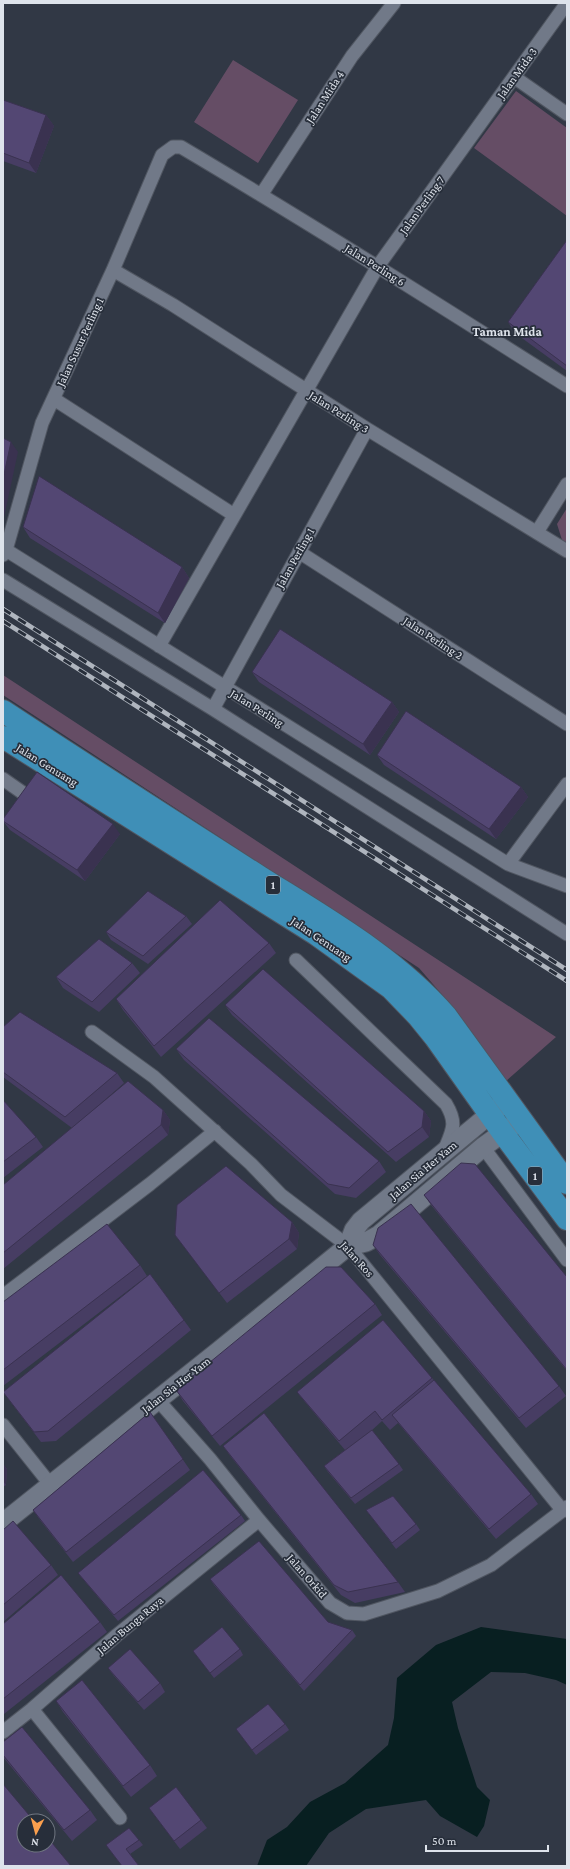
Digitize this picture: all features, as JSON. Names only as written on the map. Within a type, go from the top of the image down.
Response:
[{"type":"highway","name":"Jalan Genuang","points":[[3,711],[384,958],[410,979],[436,1004],[567,1183]]},
{"type":"highway","name":"Jalan Genuang","points":[[3,737],[37,773],[316,934],[391,988],[418,1016],[435,1037],[503,1133],[567,1219]]},
{"type":"street","name":"Jalan Mida 4","points":[[261,195],[352,56],[394,3]]},
{"type":"street","name":"Jalan Mida 3","points":[[466,143],[567,3]]},
{"type":"street","points":[[514,77],[567,114]]},
{"type":"street","name":"Jalan Perling 7","points":[[159,646],[378,266],[466,143]]},
{"type":"street","name":"Jalan Susur Perling 1","points":[[4,552],[42,423],[113,270],[162,155],[173,147],[181,147]]},
{"type":"street","name":"Jalan Perling 6","points":[[181,147],[378,266],[567,386]]},
{"type":"street","name":"Jalan Perling 3","points":[[113,270],[173,305],[306,391],[537,532],[567,552]]},
{"type":"street","points":[[54,399],[234,515]]},
{"type":"street","name":"Jalan Perling 1","points":[[213,708],[367,429]]},
{"type":"street","points":[[537,532],[567,484]]},
{"type":"street","name":"Jalan Perling","points":[[4,552],[159,646],[508,864],[567,886]]},
{"type":"street","name":"Jalan Perling 2","points":[[299,552],[567,724]]},
{"type":"street","points":[[3,580],[213,708],[567,934]]},
{"type":"street","points":[[15,805],[37,773]]},
{"type":"street","points":[[3,779],[23,793]]},
{"type":"street","points":[[508,864],[567,784]]},
{"type":"street","points":[[296,960],[446,1104],[453,1115],[453,1129],[443,1154]]},
{"type":"street","name":"Jalan Ros","points":[[92,1032],[154,1077],[215,1132],[281,1195],[348,1246],[565,1509]]},
{"type":"street","name":"Jalan Sia Her Yam","points":[[348,1246],[354,1230],[361,1222],[507,1100]]},
{"type":"street","name":"Jalan Sia Her Yam","points":[[3,1523],[348,1246],[366,1242],[379,1236],[483,1148],[521,1120]]},
{"type":"street","points":[[3,1296],[150,1184],[215,1132]]},
{"type":"street","points":[[483,1148],[567,1260]]},
{"type":"street","name":"Jalan Orkid","points":[[157,1399],[210,1459],[259,1520],[330,1603],[347,1613],[364,1614],[438,1591],[491,1564],[565,1509]]},
{"type":"street","points":[[3,1425],[50,1484]]},
{"type":"street","name":"Jalan Bunga Raya","points":[[3,1732],[32,1709],[117,1635],[259,1520]]},
{"type":"street","points":[[32,1709],[120,1818]]},
{"type":"shaded area","points":[[233,60],[298,100],[258,163],[194,122]]},
{"type":"shaded area","points":[[516,91],[567,128],[567,216],[474,148]]},
{"type":"shaded area","points":[[567,508],[567,544],[562,540],[557,524]]},
{"type":"shaded area","points":[[3,675],[556,1037],[505,1082],[458,1013],[419,968],[3,695]]},
{"type":"shaded area","points":[[481,1627],[567,1639],[567,1685],[556,1680],[525,1673],[491,1672],[452,1702],[458,1728],[477,1787],[490,1800],[484,1826],[477,1837],[440,1816],[426,1800],[366,1809],[329,1833],[306,1866],[257,1866],[267,1840],[287,1827],[310,1802],[345,1783],[388,1745],[394,1718],[397,1678],[436,1645]]},
{"type":"building","points":[[3,100],[46,115],[29,163],[3,153]]},
{"type":"building","points":[[567,240],[567,366],[508,322]]},
{"type":"building","points":[[3,438],[11,442],[3,479]]},
{"type":"building","points":[[39,476],[182,567],[158,613],[23,527]]},
{"type":"building","points":[[280,629],[392,702],[363,744],[252,672]]},
{"type":"building","points":[[406,711],[521,787],[489,829],[377,755]]},
{"type":"building","points":[[37,772],[113,824],[77,870],[3,821]]},
{"type":"building","points":[[148,891],[186,916],[143,956],[106,932]]},
{"type":"building","points":[[220,900],[269,943],[154,1046],[116,999]]},
{"type":"building","points":[[99,939],[132,963],[92,1002],[56,977]]},
{"type":"building","points":[[263,969],[424,1111],[422,1127],[388,1152],[225,1005]]},
{"type":"building","points":[[20,1012],[117,1073],[65,1117],[3,1072],[3,1027]]},
{"type":"building","points":[[209,1018],[379,1161],[349,1188],[328,1184],[176,1049]]},
{"type":"building","points":[[128,1081],[163,1110],[161,1125],[3,1253],[3,1185]]},
{"type":"building","points":[[3,1100],[36,1137],[3,1162]]},
{"type":"building","points":[[461,1163],[475,1164],[567,1277],[567,1370],[424,1195]]},
{"type":"building","points":[[226,1166],[292,1222],[289,1239],[219,1293],[175,1235],[177,1205]]},
{"type":"building","points":[[411,1204],[559,1386],[519,1418],[373,1245],[378,1228]]},
{"type":"building","points":[[107,1224],[140,1265],[3,1370],[3,1302]]},
{"type":"building","points":[[326,1267],[341,1267],[375,1304],[212,1436],[176,1390]]},
{"type":"building","points":[[150,1274],[184,1320],[48,1431],[34,1432],[3,1392]]},
{"type":"building","points":[[383,1320],[432,1378],[382,1420],[375,1411],[339,1441],[297,1392]]},
{"type":"building","points":[[434,1380],[531,1494],[489,1529],[392,1415]]},
{"type":"building","points":[[150,1412],[183,1459],[66,1552],[33,1510]]},
{"type":"building","points":[[264,1413],[398,1582],[348,1592],[334,1585],[223,1446]]},
{"type":"building","points":[[372,1430],[399,1464],[351,1498],[324,1466]]},
{"type":"building","points":[[203,1470],[241,1515],[114,1615],[78,1573]]},
{"type":"building","points":[[393,1496],[416,1524],[392,1543],[366,1510]]},
{"type":"building","points":[[13,1521],[51,1565],[3,1605],[3,1530]]},
{"type":"building","points":[[259,1541],[328,1622],[352,1630],[300,1685],[210,1579]]},
{"type":"building","points":[[61,1575],[100,1622],[3,1699],[3,1624]]},
{"type":"building","points":[[222,1627],[240,1649],[210,1673],[193,1651]]},
{"type":"building","points":[[130,1649],[160,1683],[138,1702],[108,1668]]},
{"type":"building","points":[[82,1680],[150,1765],[123,1786],[56,1701]]},
{"type":"building","points":[[268,1704],[285,1724],[252,1750],[236,1729]]},
{"type":"building","points":[[22,1727],[90,1810],[64,1830],[56,1820],[56,1813],[50,1813],[3,1755],[3,1742]]},
{"type":"building","points":[[3,1784],[27,1813],[16,1813],[16,1853],[56,1853],[56,1848],[71,1866],[3,1866]]},
{"type":"building","points":[[176,1787],[201,1820],[174,1841],[149,1808]]},
{"type":"building","points":[[129,1828],[139,1840],[126,1849],[139,1866],[122,1866],[106,1845]]},
{"type":"railway","points":[[3,609],[567,970]]},
{"type":"railway","points":[[3,621],[567,981]]},
{"type":"district","name":"Taman Mida","points":[[507,331]]}]
